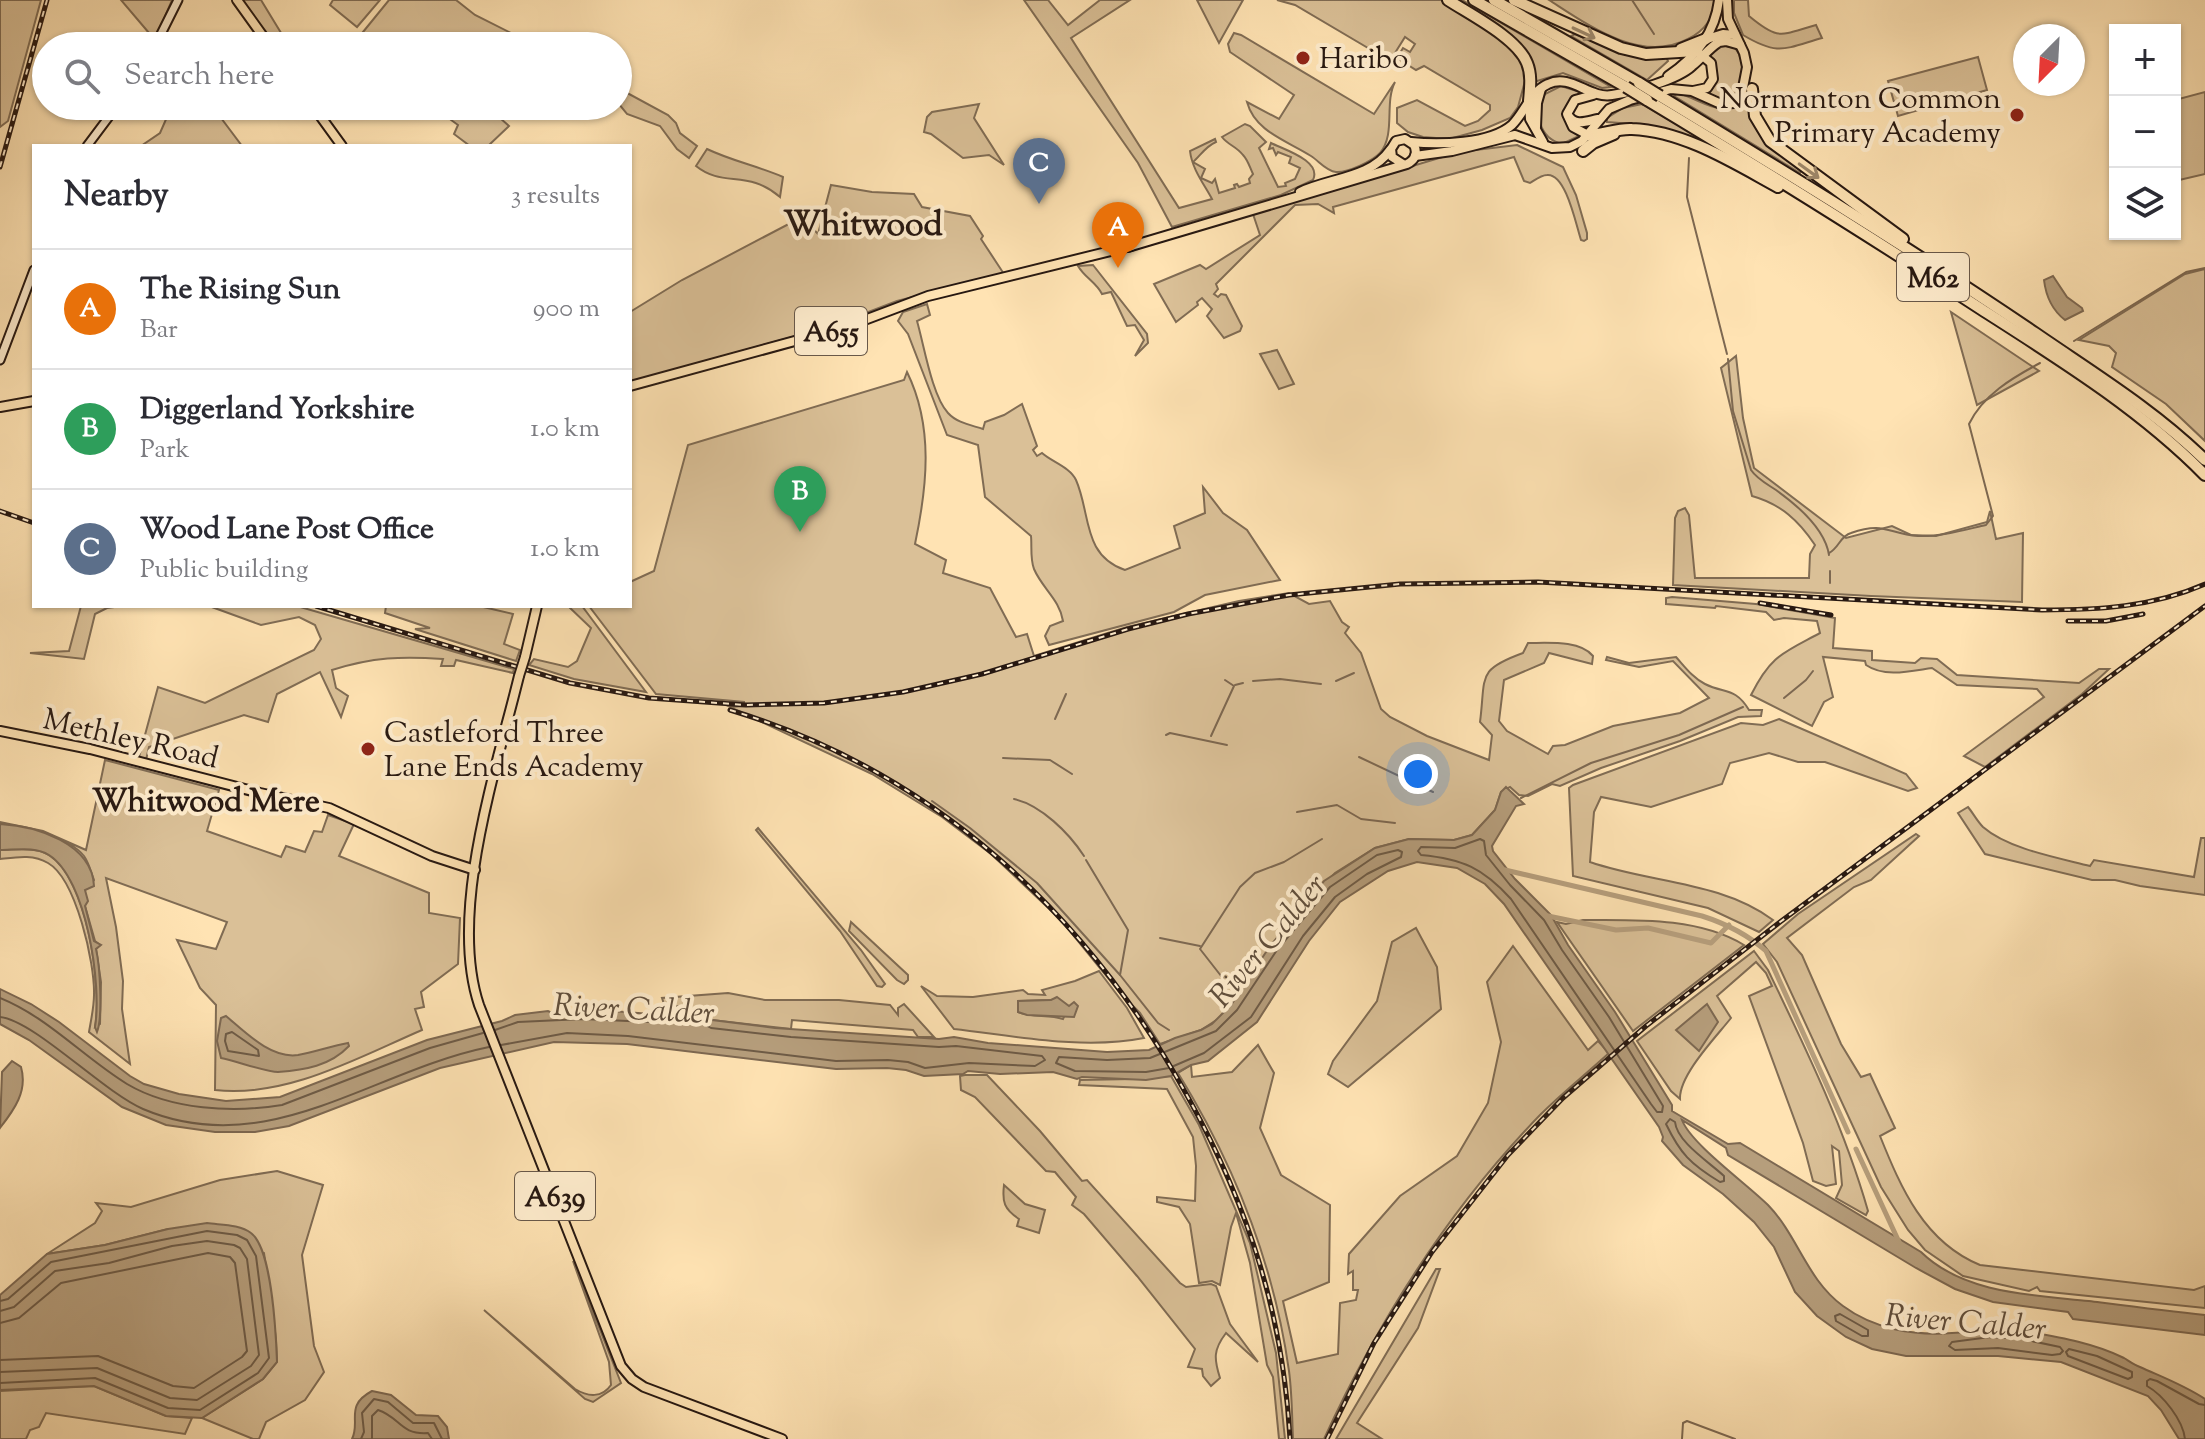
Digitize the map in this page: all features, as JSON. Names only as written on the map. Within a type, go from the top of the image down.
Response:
[{"type":"highway","points":[[1448,0],[1503,36],[1521,52],[1529,65],[1529,101]]},
{"type":"highway","name":"M62","points":[[1474,0],[1626,87],[1848,223],[1999,321],[2122,405],[2172,443],[2205,475]]},
{"type":"highway","name":"M62","points":[[1494,0],[1639,83],[1998,307]]},
{"type":"highway","points":[[1514,0],[1621,48],[1646,54],[1680,50],[1706,39]]},
{"type":"highway","points":[[1680,50],[1699,54]]},
{"type":"highway","name":"M62","points":[[1752,89],[1755,116],[1770,141],[1998,307],[2149,411],[2205,460]]},
{"type":"highway","points":[[1583,151],[1623,129]]},
{"type":"highway","name":"M62","points":[[1588,135],[1623,129],[1656,133],[1694,145],[1848,223]]},
{"type":"main road","points":[[162,32],[178,0]]},
{"type":"main road","points":[[237,0],[260,32]]},
{"type":"main road","points":[[1567,114],[1575,100],[1585,96],[1612,95],[1683,73],[1692,67],[1717,16],[1719,0]]},
{"type":"main road","points":[[1727,0],[1728,19],[1740,45],[1752,89]]},
{"type":"main road","points":[[1706,39],[1723,34],[1735,35]]},
{"type":"main road","points":[[1657,82],[1719,42],[1740,45]]},
{"type":"main road","points":[[1567,114],[1573,127],[1588,135],[1609,109],[1630,100],[1671,89],[1692,91],[1707,88],[1714,74],[1711,63],[1699,54]]},
{"type":"main road","points":[[1692,67],[1707,67],[1714,74]]},
{"type":"main road","points":[[1692,91],[1713,102],[1734,103],[1742,93],[1747,67]]},
{"type":"main road","points":[[1536,133],[1541,88],[1557,81],[1601,95]]},
{"type":"main road","name":"A655","points":[[1284,200],[1317,184],[1373,167],[1399,140],[1454,145],[1504,130],[1541,88]]},
{"type":"main road","points":[[1529,101],[1530,119],[1547,146]]},
{"type":"main road","points":[[1567,114],[1579,123],[1599,118]]},
{"type":"main road","points":[[88,144],[106,120]]},
{"type":"main road","points":[[323,120],[341,144]]},
{"type":"main road","name":"A655","points":[[632,385],[846,327],[928,296],[1076,260],[1090,260],[1410,162],[1415,156],[1452,151],[1515,135],[1558,149],[1570,147],[1588,135]]},
{"type":"main road","points":[[1411,142],[1416,148],[1415,156]]},
{"type":"main road","points":[[1391,149],[1395,161],[1403,164]]},
{"type":"main road","points":[[0,360],[32,275]]},
{"type":"main road","points":[[0,407],[32,401]]},
{"type":"main road","name":"A639","points":[[537,608],[489,797],[475,870],[469,915],[469,961],[476,996],[596,1307],[626,1372],[644,1387],[782,1439]]},
{"type":"main road","name":"Methley Road","points":[[0,731],[90,749],[329,808],[432,856],[475,870]]},
{"type":"shaded area","points":[[0,0],[41,0],[8,121],[0,127]]},
{"type":"shaded area","points":[[121,0],[172,0],[158,32],[148,32]]},
{"type":"shaded area","points":[[242,0],[261,0],[280,32],[265,32]]},
{"type":"shaded area","points":[[333,0],[380,0],[357,27],[330,5]]},
{"type":"shaded area","points":[[389,0],[456,0],[475,15],[509,32],[363,32]]},
{"type":"shaded area","points":[[1024,0],[1048,0],[1068,25],[1100,0],[1130,0],[1071,38],[1179,208],[1212,199],[1196,170],[1191,158],[1190,151],[1215,139],[1216,142],[1193,162],[1205,169],[1201,178],[1212,183],[1215,179],[1219,193],[1235,188],[1237,184],[1239,187],[1250,183],[1253,174],[1246,159],[1222,137],[1245,124],[1266,142],[1259,148],[1278,187],[1286,186],[1285,183],[1295,179],[1300,168],[1289,163],[1291,157],[1278,152],[1276,155],[1273,148],[1269,149],[1271,143],[1307,162],[1314,173],[1313,180],[1281,195],[1172,227],[1138,163]]},
{"type":"shaded area","points":[[1197,0],[1243,0],[1219,43]]},
{"type":"shaded area","points":[[1277,0],[1441,0],[1515,51],[1524,66],[1525,81],[1518,107],[1510,118],[1449,139],[1423,137],[1408,132],[1397,123],[1397,108],[1417,100],[1465,126],[1478,121],[1490,110],[1490,105],[1424,66],[1416,70],[1397,58],[1403,48],[1410,52],[1415,44],[1405,37],[1390,61],[1295,5]]},
{"type":"shaded area","points":[[1452,0],[1462,0],[1611,87],[1602,88],[1563,73],[1534,82],[1531,64]]},
{"type":"shaded area","points":[[1549,0],[1716,0],[1710,18],[1699,32],[1670,46],[1652,47],[1634,44],[1598,30]]},
{"type":"shaded area","points":[[1734,0],[1748,0],[1749,16],[1767,29],[1780,34],[1816,25],[1822,38],[1781,48],[1755,42],[1743,35],[1734,13]]},
{"type":"shaded area","points":[[1234,33],[1374,114],[1395,82],[1390,99],[1388,137],[1380,153],[1353,169],[1332,171],[1265,128],[1257,121],[1247,102],[1279,119],[1294,95],[1230,52],[1228,44]]},
{"type":"shaded area","points":[[1575,34],[1619,50],[1666,57],[1668,61],[1647,80],[1571,36]]},
{"type":"shaded area","points":[[1721,45],[1735,48],[1742,67],[1734,98],[1724,101],[1703,94],[1716,75],[1707,54]]},
{"type":"shaded area","points":[[1978,57],[1987,90],[1898,116],[1888,81]]},
{"type":"shaded area","points":[[1561,86],[1583,93],[1571,102],[1565,113],[1568,125],[1579,136],[1562,144],[1543,131],[1539,117],[1545,94]]},
{"type":"shaded area","points":[[2205,92],[2205,174],[2181,180],[2181,168],[2181,98]]},
{"type":"shaded area","points":[[1678,93],[1721,108],[1748,101],[1759,134],[1801,170],[1800,173],[1674,96]]},
{"type":"shaded area","points":[[632,96],[668,115],[680,133],[697,146],[689,158],[677,149],[660,126],[632,116]]},
{"type":"shaded area","points":[[979,104],[974,118],[1004,165],[989,155],[963,158],[924,132],[927,117],[932,112]]},
{"type":"shaded area","points":[[1642,104],[1737,160],[1682,136],[1646,125],[1607,122],[1607,118],[1623,108]]},
{"type":"shaded area","points":[[166,120],[222,120],[240,144],[144,144],[160,133]]},
{"type":"shaded area","points":[[451,120],[502,120],[509,126],[490,144],[467,144],[454,134],[458,125]]},
{"type":"shaded area","points":[[1517,145],[1563,167],[1576,195],[1587,239],[1581,240],[1560,182],[1547,175],[1530,183],[1524,181],[1514,157],[1333,207],[1334,213],[1318,204],[1295,205],[1216,284],[1218,289],[1214,294],[1218,297],[1226,295],[1242,326],[1240,331],[1224,338],[1207,316],[1212,309],[1202,298],[1198,305],[1176,322],[1154,284],[1200,265],[1206,269],[1260,235],[1253,214],[1459,152]]},
{"type":"shaded area","points":[[707,149],[783,177],[780,197],[757,183],[716,176],[696,166]]},
{"type":"shaded area","points":[[831,185],[872,192],[914,194],[922,207],[970,216],[1004,274],[897,301],[832,326],[632,381],[632,311],[682,280],[802,217],[818,234]]},
{"type":"shaded area","points":[[1093,265],[1147,334],[1148,343],[1135,356],[1144,340],[1135,325],[1127,326],[1111,292],[1102,294],[1078,266]]},
{"type":"shaded area","points":[[2205,269],[2205,441],[2166,404],[2112,367],[2116,353],[2109,346],[2079,340],[2185,274]]},
{"type":"shaded area","points":[[927,304],[930,315],[917,321],[942,405],[956,419],[983,429],[985,422],[1022,404],[1037,446],[1033,450],[1037,456],[1042,453],[1073,475],[1095,544],[1111,563],[1125,570],[1180,548],[1174,526],[1205,513],[1203,487],[1223,513],[1247,530],[1280,580],[1205,595],[1174,612],[1049,645],[1045,636],[1050,626],[1063,621],[1058,607],[1034,569],[1031,536],[985,497],[978,445],[947,435],[908,334],[898,321],[903,312]]},
{"type":"shaded area","points":[[1951,312],[2039,371],[1977,405]]},
{"type":"shaded area","points":[[1277,350],[1294,384],[1279,389],[1260,354]]},
{"type":"shaded area","points":[[1736,356],[1743,418],[1754,468],[1846,538],[1892,526],[1911,535],[1936,536],[1987,522],[1990,511],[1996,539],[2023,533],[2022,602],[1673,585],[1675,518],[1678,511],[1685,508],[1689,515],[1695,578],[1809,578],[1810,554],[1815,545],[1788,514],[1752,496],[1721,368]]},
{"type":"shaded area","points":[[907,372],[916,393],[925,436],[923,501],[915,544],[946,560],[943,573],[990,588],[1016,637],[1027,634],[1034,656],[1127,627],[1239,601],[1289,593],[1309,604],[1330,601],[1342,622],[1349,627],[1345,633],[1361,653],[1381,709],[1390,717],[1427,736],[1489,760],[1492,735],[1480,722],[1486,677],[1497,664],[1523,653],[1528,643],[1572,645],[1593,656],[1592,664],[1549,653],[1544,663],[1504,680],[1499,721],[1507,731],[1548,754],[1553,746],[1565,745],[1613,726],[1680,713],[1709,698],[1673,661],[1639,667],[1606,660],[1607,657],[1629,663],[1676,657],[1701,682],[1734,694],[1749,710],[1762,710],[1761,716],[1738,717],[1560,786],[1552,784],[1528,796],[1519,795],[1510,787],[1501,792],[1495,810],[1472,835],[1454,840],[1409,839],[1375,848],[1335,873],[1292,918],[1218,1019],[1201,1030],[1160,1044],[1140,1013],[1061,920],[991,854],[942,817],[872,774],[730,707],[744,706],[744,702],[656,694],[591,608],[632,608],[632,581],[654,571],[688,445],[904,380]]},
{"type":"shaded area","points":[[1666,598],[1756,604],[1835,618],[1833,648],[1872,651],[1872,660],[1915,663],[1921,658],[1937,659],[1957,675],[2079,683],[2099,669],[2109,669],[2082,694],[1985,767],[1964,756],[2044,697],[2037,689],[1957,685],[1932,668],[1890,672],[1873,669],[1865,661],[1823,657],[1833,697],[1824,702],[1812,726],[1751,695],[1765,671],[1779,656],[1820,633],[1817,621],[1774,620],[1766,612],[1666,604]]},
{"type":"shaded area","points":[[80,608],[107,608],[95,614],[84,659],[30,653],[69,651]]},
{"type":"shaded area","points":[[214,608],[304,608],[514,669],[513,673],[456,660],[454,666],[441,666],[443,659],[428,658],[361,662],[332,670],[336,688],[348,696],[341,717],[320,672],[277,694],[268,722],[244,715],[149,747],[146,760],[139,757],[158,687],[205,703],[314,650],[321,639],[315,625],[299,617],[261,625]]},
{"type":"shaded area","points":[[386,608],[488,608],[513,614],[504,644],[520,650],[516,661],[415,629],[430,628],[385,613]]},
{"type":"shaded area","points":[[570,608],[583,608],[646,692],[574,679],[529,665],[534,659],[568,667],[577,661],[591,628]]},
{"type":"shaded area","points":[[1779,719],[1906,774],[1917,788],[1908,791],[1825,762],[1798,762],[1769,753],[1730,763],[1722,784],[1651,807],[1601,797],[1594,812],[1590,862],[1730,897],[1773,920],[1759,932],[1708,908],[1573,876],[1569,788],[1741,723],[1763,725]]},
{"type":"shaded area","points":[[105,760],[219,790],[207,831],[281,857],[286,846],[305,852],[314,831],[322,832],[328,815],[354,824],[339,856],[429,893],[429,913],[460,918],[458,964],[421,992],[424,1007],[415,1009],[422,1030],[321,1074],[295,1082],[242,1091],[215,1090],[216,1005],[200,988],[177,940],[216,949],[227,922],[106,878],[123,981],[122,1009],[130,1064],[89,1032],[94,1000],[91,963],[82,923],[67,886],[48,863],[31,857],[0,859],[0,850],[43,852],[58,863],[71,881],[81,904],[93,959],[97,1009],[95,1027],[100,1024],[101,982],[96,949],[100,945],[95,941],[85,906],[85,890],[94,880],[89,865],[84,856],[68,843],[0,822],[43,831],[86,850]]},
{"type":"shaded area","points":[[1968,807],[1983,827],[2006,841],[2034,852],[2090,866],[2094,860],[2194,877],[2201,838],[2205,838],[2205,895],[2115,880],[2092,880],[1985,854],[1958,813]]},
{"type":"shaded area","points":[[758,828],[861,950],[885,984],[882,987],[877,986],[840,931],[756,830]]},
{"type":"shaded area","points":[[1916,834],[1919,836],[1871,880],[1854,887],[1787,938],[1802,955],[1841,1044],[1861,1077],[1870,1074],[1895,1128],[1880,1136],[1906,1194],[1929,1228],[1960,1255],[1980,1265],[2194,1290],[2205,1286],[2205,1308],[2040,1291],[2037,1287],[2029,1291],[1963,1276],[1925,1250],[1908,1230],[1881,1187],[1777,962],[1763,944],[1798,914]]},
{"type":"shaded area","points":[[1583,920],[1687,925],[1707,929],[1744,945],[1633,1031],[1557,922],[1566,924]]},
{"type":"shaded area","points":[[851,922],[908,975],[904,984],[849,931]]},
{"type":"shaded area","points":[[1416,928],[1437,967],[1441,1009],[1348,1087],[1328,1074],[1333,1061],[1377,1001],[1392,942]]},
{"type":"shaded area","points":[[1513,946],[1588,1050],[1598,1041],[1609,1053],[1540,1115],[1475,1189],[1446,1228],[1392,1309],[1324,1439],[1293,1439],[1289,1371],[1262,1254],[1234,1179],[1178,1073],[1191,1065],[1192,1077],[1232,1072],[1258,1045],[1274,1073],[1260,1128],[1281,1175],[1330,1205],[1329,1282],[1283,1301],[1297,1363],[1338,1354],[1340,1303],[1356,1300],[1358,1290],[1353,1290],[1353,1271],[1348,1274],[1349,1254],[1400,1196],[1457,1156],[1488,1103],[1501,1042],[1487,982]]},
{"type":"shaded area","points":[[1754,951],[1768,970],[1823,1089],[1848,1149],[1868,1211],[1866,1215],[1836,1198],[1842,1185],[1839,1151],[1832,1146],[1836,1184],[1826,1186],[1813,1181],[1803,1143],[1749,996],[1772,986],[1756,962],[1717,996],[1731,1018],[1685,1079],[1680,1099],[1671,1091],[1637,1041]]},
{"type":"shaded area","points":[[1099,971],[1127,1008],[1144,1038],[1073,1042],[954,1029],[921,986],[937,996],[973,997],[1023,990],[1028,994],[1045,995],[1042,990]],"holes":[[[1051,1000],[1069,1006],[1063,1019],[1018,1012],[1018,1001]]]},
{"type":"shaded area","points":[[728,993],[765,1000],[839,1000],[890,1005],[898,1015],[898,1008],[904,1004],[934,1037],[918,1037],[913,1030],[792,1020],[791,1029],[712,1020],[695,1015],[693,1009],[664,1004],[662,998]]},
{"type":"shaded area","points":[[987,1075],[1082,1181],[1087,1180],[1180,1283],[1186,1287],[1216,1286],[1230,1324],[1258,1362],[1226,1333],[1216,1355],[1220,1378],[1211,1386],[1202,1369],[1188,1367],[1195,1349],[1137,1276],[1084,1214],[1072,1205],[1076,1197],[1055,1172],[1046,1171],[975,1097],[961,1090],[960,1076]]},
{"type":"shaded area","points":[[1171,1076],[1199,1125],[1250,1243],[1276,1353],[1285,1439],[1279,1439],[1273,1377],[1267,1365],[1250,1263],[1236,1213],[1220,1285],[1212,1281],[1199,1283],[1190,1224],[1179,1207],[1157,1202],[1157,1197],[1195,1201],[1193,1137],[1167,1089],[1079,1085],[1080,1080]]},
{"type":"shaded area","points":[[277,1171],[323,1185],[302,1255],[314,1346],[324,1372],[305,1400],[266,1422],[259,1439],[253,1439],[202,1418],[263,1379],[277,1362],[264,1253],[168,1229],[105,1245],[47,1254],[95,1223],[102,1211],[96,1203],[131,1207],[220,1180]]},
{"type":"shaded area","points":[[1004,1185],[1025,1204],[1045,1210],[1039,1233],[1017,1226],[1019,1219],[1005,1205]]},
{"type":"shaded area","points":[[573,1261],[621,1383],[593,1402],[585,1399],[484,1310],[575,1389],[590,1395],[603,1392],[611,1385],[609,1362]]},
{"type":"shaded area","points":[[1436,1269],[1440,1269],[1418,1328],[1357,1423],[1382,1439],[1336,1439]]},
{"type":"shaded area","points":[[94,1386],[166,1416],[192,1418],[185,1434],[46,1413],[39,1427],[30,1430],[26,1439],[0,1439],[0,1391]]},
{"type":"water","points":[[2053,276],[2067,297],[2083,311],[2065,320],[2057,312],[2048,297],[2044,280]]},
{"type":"water","points":[[1506,787],[1524,804],[1516,806],[1492,846],[1493,851],[1515,879],[1551,915],[1615,1012],[1672,1105],[1672,1111],[1728,1144],[1740,1143],[1958,1277],[2023,1294],[2205,1315],[2205,1335],[2073,1319],[2068,1312],[1993,1302],[1955,1289],[1728,1155],[1726,1148],[1682,1120],[1687,1130],[1708,1152],[1768,1205],[1820,1284],[1831,1295],[1855,1314],[1909,1332],[1938,1334],[2016,1330],[2101,1348],[2205,1399],[2205,1439],[2179,1439],[2148,1396],[2061,1362],[1998,1356],[1906,1356],[1872,1349],[1846,1337],[1817,1316],[1795,1292],[1774,1247],[1754,1222],[1723,1194],[1683,1165],[1662,1141],[1659,1127],[1504,904],[1485,884],[1457,868],[1417,862],[1388,871],[1340,902],[1309,941],[1257,1022],[1208,1061],[1191,1065],[1171,1076],[1146,1080],[1077,1079],[1053,1072],[1000,1074],[968,1071],[963,1074],[924,1076],[906,1070],[836,1069],[627,1044],[554,1042],[440,1068],[289,1126],[255,1132],[215,1132],[166,1125],[122,1107],[29,1040],[0,1024],[0,989],[59,1022],[144,1084],[179,1094],[226,1101],[280,1097],[427,1040],[515,1015],[548,1011],[651,1014],[658,1011],[702,1014],[712,1020],[775,1028],[939,1039],[954,1037],[988,1043],[1107,1052],[1149,1050],[1212,1024],[1231,1005],[1270,946],[1324,881],[1375,848],[1409,839],[1454,840],[1472,835],[1495,810]]},
{"type":"water","points":[[0,824],[30,828],[60,840],[84,858],[91,871],[94,886],[85,890],[88,901],[85,906],[94,941],[101,945],[96,949],[100,991],[97,1032],[94,961],[82,909],[73,886],[62,868],[43,852],[0,850]]},
{"type":"water","points":[[1057,997],[1069,1006],[1074,1002],[1078,1006],[1074,1017],[1018,1012],[1018,1001]]},
{"type":"water","points":[[1707,1004],[1718,1022],[1699,1051],[1676,1030]]},
{"type":"water","points":[[226,1016],[259,1043],[278,1053],[298,1055],[348,1043],[349,1046],[334,1058],[316,1066],[278,1072],[266,1070],[221,1058],[217,1041],[221,1018]]},
{"type":"water","points":[[12,1061],[21,1067],[23,1084],[15,1107],[0,1128],[2,1072]]},
{"type":"water","points":[[207,1223],[246,1230],[258,1242],[264,1256],[272,1293],[277,1362],[263,1379],[202,1418],[166,1416],[94,1386],[0,1390],[0,1295],[47,1254]]},
{"type":"water","points":[[372,1391],[391,1395],[416,1415],[438,1416],[447,1427],[449,1439],[352,1439],[358,1402]]},
{"type":"waterway","points":[[1632,0],[1654,34]]},
{"type":"waterway","points":[[1689,158],[1687,197],[1727,354]]},
{"type":"waterway","points":[[2074,341],[2186,272],[2205,268]]},
{"type":"waterway","points":[[1728,359],[1733,411],[1751,470],[1809,518],[1822,536],[1829,555]]},
{"type":"waterway","points":[[1829,553],[1847,535],[1872,528],[1926,536],[1986,525],[1993,516],[1969,424],[1990,396],[2040,363]]},
{"type":"waterway","points":[[1830,571],[1830,583]]},
{"type":"waterway","points":[[1784,698],[1813,671]]},
{"type":"waterway","points":[[1336,681],[1354,673]]},
{"type":"waterway","points":[[1253,681],[1280,679],[1321,684]]},
{"type":"waterway","points":[[1211,736],[1234,686],[1225,680]]},
{"type":"waterway","points":[[1235,685],[1243,683]]},
{"type":"waterway","points":[[1055,719],[1066,694]]},
{"type":"waterway","points":[[1521,798],[1591,763],[1679,735],[1743,707]]},
{"type":"waterway","points":[[1166,735],[1170,733],[1227,745]]},
{"type":"waterway","points":[[1359,757],[1433,792]]},
{"type":"waterway","points":[[1003,758],[1050,760],[1072,774]]},
{"type":"waterway","points":[[1403,778],[1407,790]]},
{"type":"waterway","points":[[1014,799],[1034,807],[1054,821],[1084,856]]},
{"type":"waterway","points":[[932,801],[1037,883],[1120,975],[1158,1023],[1169,1030]]},
{"type":"waterway","points":[[1297,812],[1337,805],[1361,819],[1395,823]]},
{"type":"waterway","name":"River Calder","points":[[1225,981],[1200,949],[1240,887],[1255,873],[1284,862],[1322,839]]},
{"type":"waterway","points":[[1086,860],[1128,930],[1120,975]]},
{"type":"waterway","points":[[1505,870],[1702,916],[1736,930],[1759,945],[1766,951],[1848,1132]]},
{"type":"waterway","points":[[1548,916],[1616,930],[1648,928],[1711,943],[1729,925]]},
{"type":"waterway","points":[[1160,938],[1200,946]]},
{"type":"waterway","points":[[1856,1149],[1899,1242]]},
{"type":"waterway","points":[[1682,1439],[1683,1423],[1687,1421],[1735,1439]]},
{"type":"railway","points":[[38,32],[47,0]]},
{"type":"railway","points":[[0,167],[32,53]]},
{"type":"railway","points":[[0,511],[32,522]]},
{"type":"railway","points":[[323,608],[570,683],[649,698],[746,705],[824,703],[903,692],[982,674],[1188,614],[1289,595],[1400,584],[1538,582],[2042,610],[2125,606],[2165,598],[2205,584]]},
{"type":"railway","points":[[1760,603],[1831,615]]},
{"type":"railway","points":[[1327,1439],[1374,1343],[1432,1252],[1508,1155],[1563,1098],[1646,1026],[1780,922],[2205,606]]},
{"type":"railway","points":[[2068,621],[2106,621],[2143,614]]},
{"type":"railway","points":[[730,710],[804,737],[874,771],[939,812],[998,858],[1053,911],[1104,969],[1149,1032],[1189,1099],[1229,1181],[1271,1305],[1280,1348],[1290,1439]]},
{"type":"place","name":"Haribo","points":[[1303,58]]},
{"type":"place","name":"Normanton Common Primary Academy","points":[[2017,115]]},
{"type":"place","name":"Wood Lane Post Office","points":[[1039,204]]},
{"type":"place","name":"The Rising Sun","points":[[1118,268]]},
{"type":"place","name":"Diggerland Yorkshire","points":[[800,532]]},
{"type":"place","name":"Castleford Three Lane Ends Academy","points":[[368,749]]},
{"type":"district","name":"Whitwood","points":[[863,223]]},
{"type":"district","name":"Whitwood Mere","points":[[206,800]]}]
